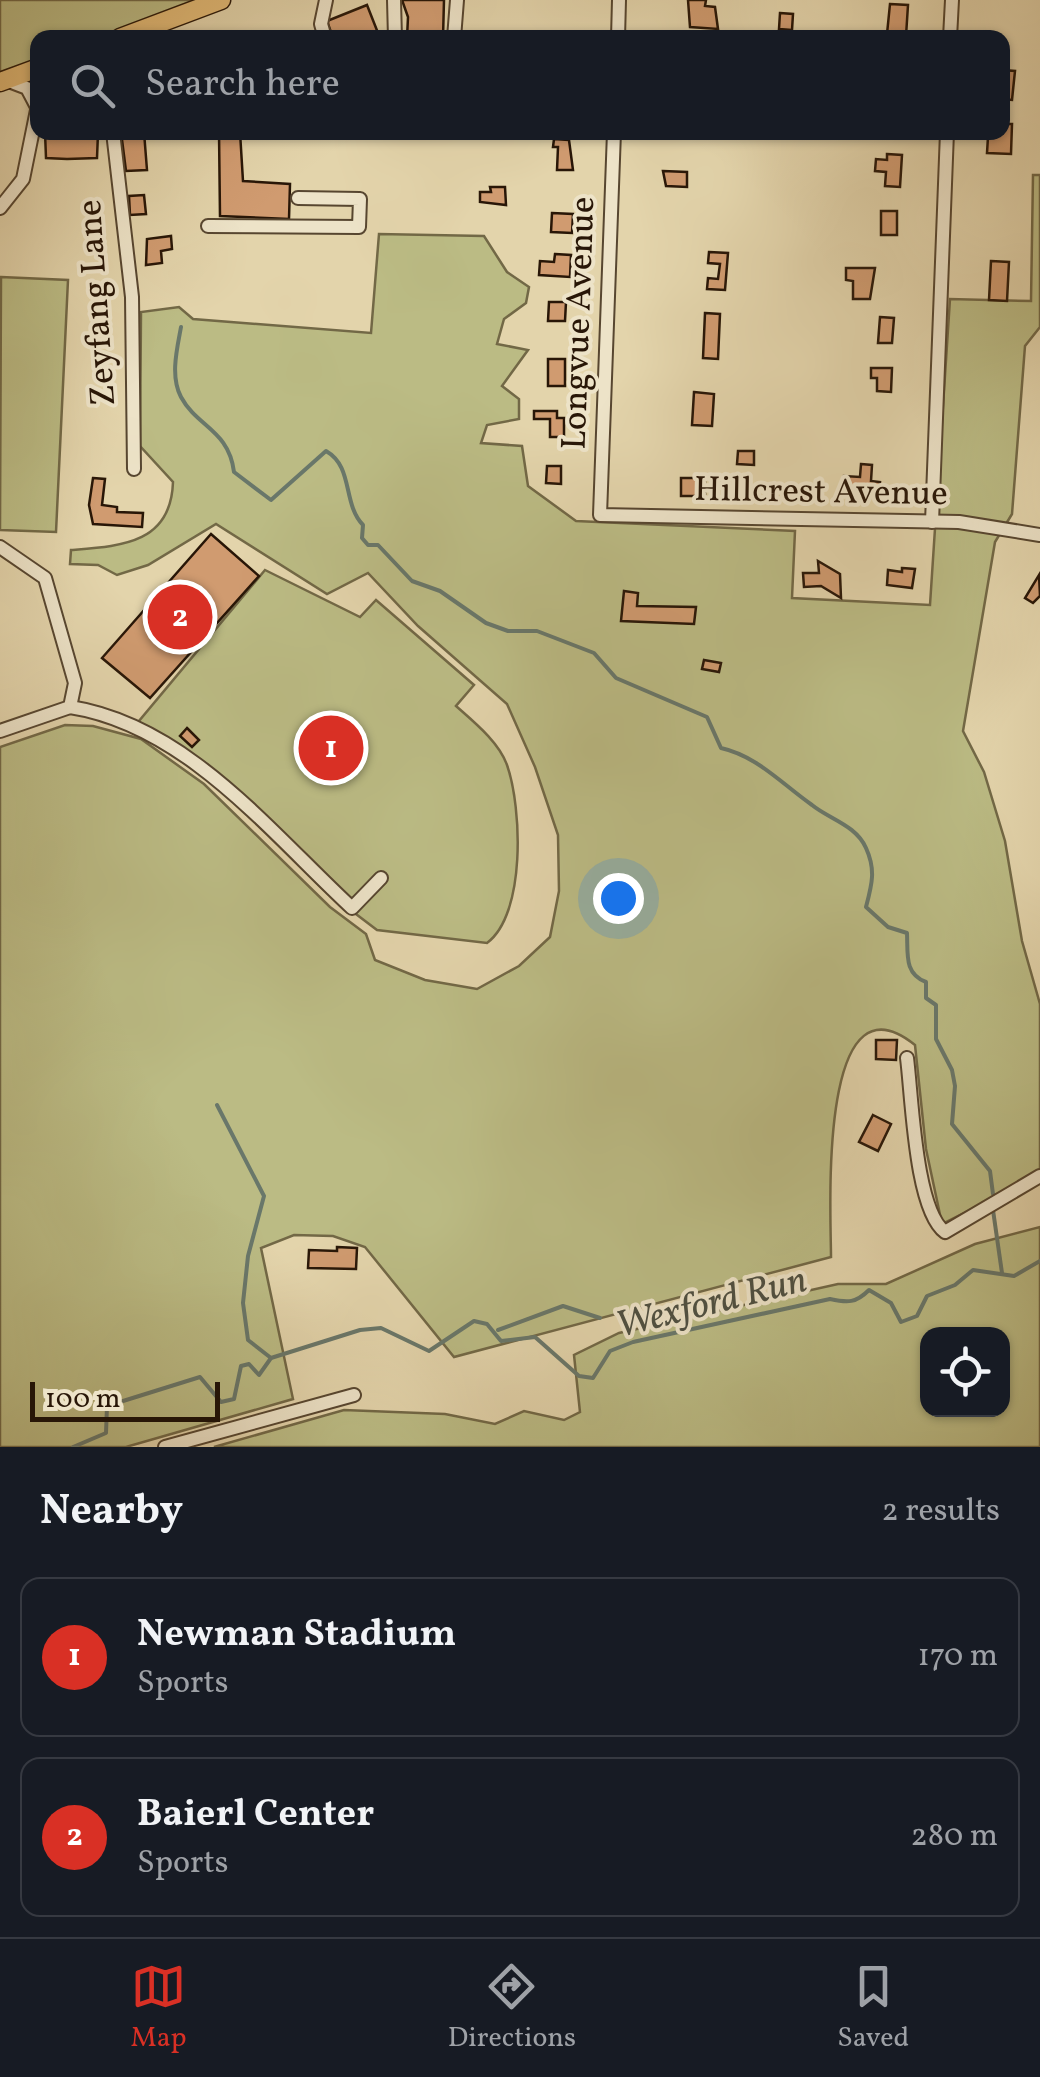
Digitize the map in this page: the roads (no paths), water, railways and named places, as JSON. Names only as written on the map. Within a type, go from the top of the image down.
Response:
[{"type":"highway","points":[[141,30],[221,0]]},
{"type":"highway","points":[[3,81],[30,71]]},
{"type":"street","points":[[323,30],[326,0]]},
{"type":"street","points":[[394,0],[395,30]]},
{"type":"street","points":[[455,30],[457,0]]},
{"type":"street","points":[[618,30],[619,0]]},
{"type":"street","points":[[950,30],[952,0]]},
{"type":"street","points":[[3,81],[30,92]]},
{"type":"street","points":[[0,208],[23,179],[30,140]]},
{"type":"street","name":"Zeyfang Lane","points":[[114,140],[132,297],[134,469]]},
{"type":"street","name":"Longvue Avenue","points":[[600,516],[614,140]]},
{"type":"street","points":[[932,522],[947,140]]},
{"type":"street","points":[[208,226],[359,228],[360,199],[298,198]]},
{"type":"street","name":"Hillcrest Avenue","points":[[600,516],[994,524],[1040,535]]},
{"type":"street","points":[[0,547],[45,578],[75,683],[70,708]]},
{"type":"street","points":[[0,730],[70,708],[104,715],[167,744],[202,770],[352,908],[381,878]]},
{"type":"street","points":[[907,1058],[923,1183],[938,1226],[945,1232],[1040,1176]]},
{"type":"street","points":[[165,1447],[354,1395]]},
{"type":"waterway","points":[[181,327],[175,371],[181,397],[226,447],[234,472],[271,500],[326,451],[341,466],[352,506],[363,525],[362,538],[368,545],[378,545],[412,581],[440,591],[486,623],[508,631],[537,631],[594,653],[616,678],[707,717],[721,748],[758,764],[862,840],[872,870],[866,907],[888,927],[907,933],[911,969],[926,982],[926,998],[936,1005],[936,1039],[952,1070],[952,1124],[990,1171],[993,1194]]},
{"type":"waterway","points":[[217,1105],[264,1196],[248,1256],[243,1303],[248,1340],[271,1358]]},
{"type":"waterway","points":[[993,1210],[1002,1273]]},
{"type":"waterway","name":"Wexford Run","points":[[73,1447],[106,1433],[107,1406],[200,1377],[221,1402],[234,1399],[241,1366],[249,1364],[259,1375],[271,1358],[360,1330],[381,1328],[429,1351],[474,1321],[487,1324],[501,1341],[535,1337],[579,1376],[593,1378],[610,1351],[633,1342],[830,1299],[851,1301],[869,1290],[891,1303],[901,1322],[917,1316],[927,1296],[955,1285],[973,1270],[1014,1276],[1040,1261]]},
{"type":"waterway","points":[[498,1330],[563,1306],[600,1318]]},
{"type":"place","name":"Baierl Center","points":[[180,617]]},
{"type":"place","name":"Newman Stadium","points":[[331,748]]}]
